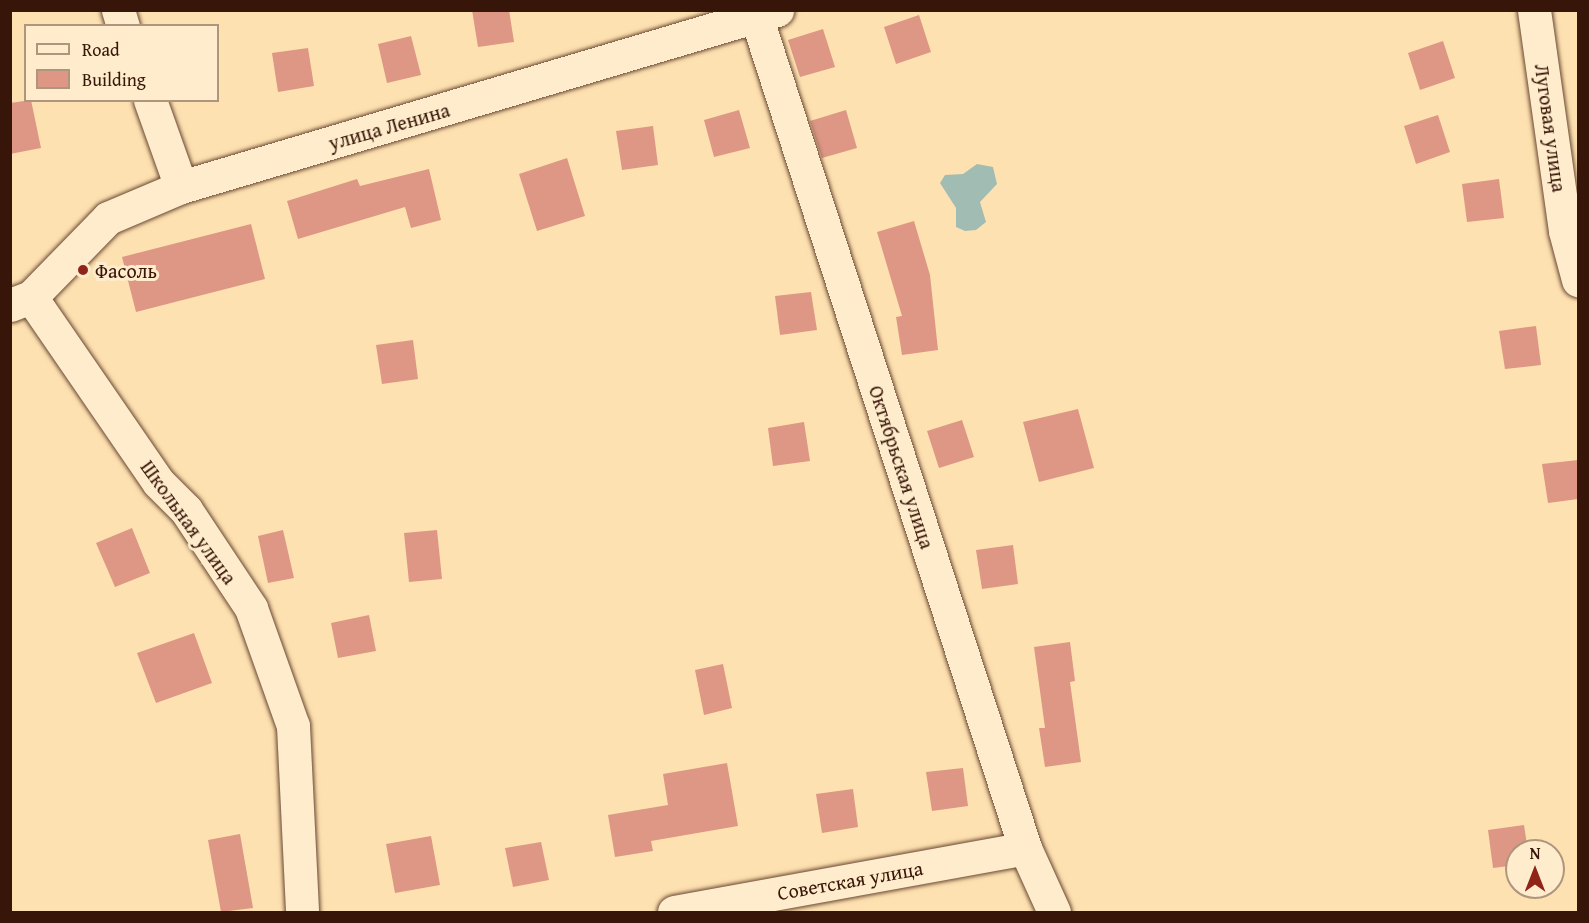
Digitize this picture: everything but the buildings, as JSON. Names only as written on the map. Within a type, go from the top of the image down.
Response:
[{"type":"street","name":"Луговая улица","points":[[1534,10],[1565,231],[1578,280]]},
{"type":"street","name":"улица Ленина","points":[[21,301],[108,218],[181,187],[767,15]]},
{"type":"street","name":"Октябрьская улица","points":[[767,15],[1025,848],[1054,912]]},
{"type":"street","points":[[151,102],[181,187]]},
{"type":"street","name":"Школьная улица","points":[[21,301],[158,482],[186,510],[251,608],[293,726],[302,912]]},
{"type":"street","name":"Советская улица","points":[[674,912],[1025,848]]},
{"type":"water","points":[[977,164],[993,167],[997,184],[980,202],[986,222],[976,230],[965,231],[956,227],[956,208],[940,183],[945,175],[963,174]]},
{"type":"place","name":"Фасоль","points":[[83,270]]}]
